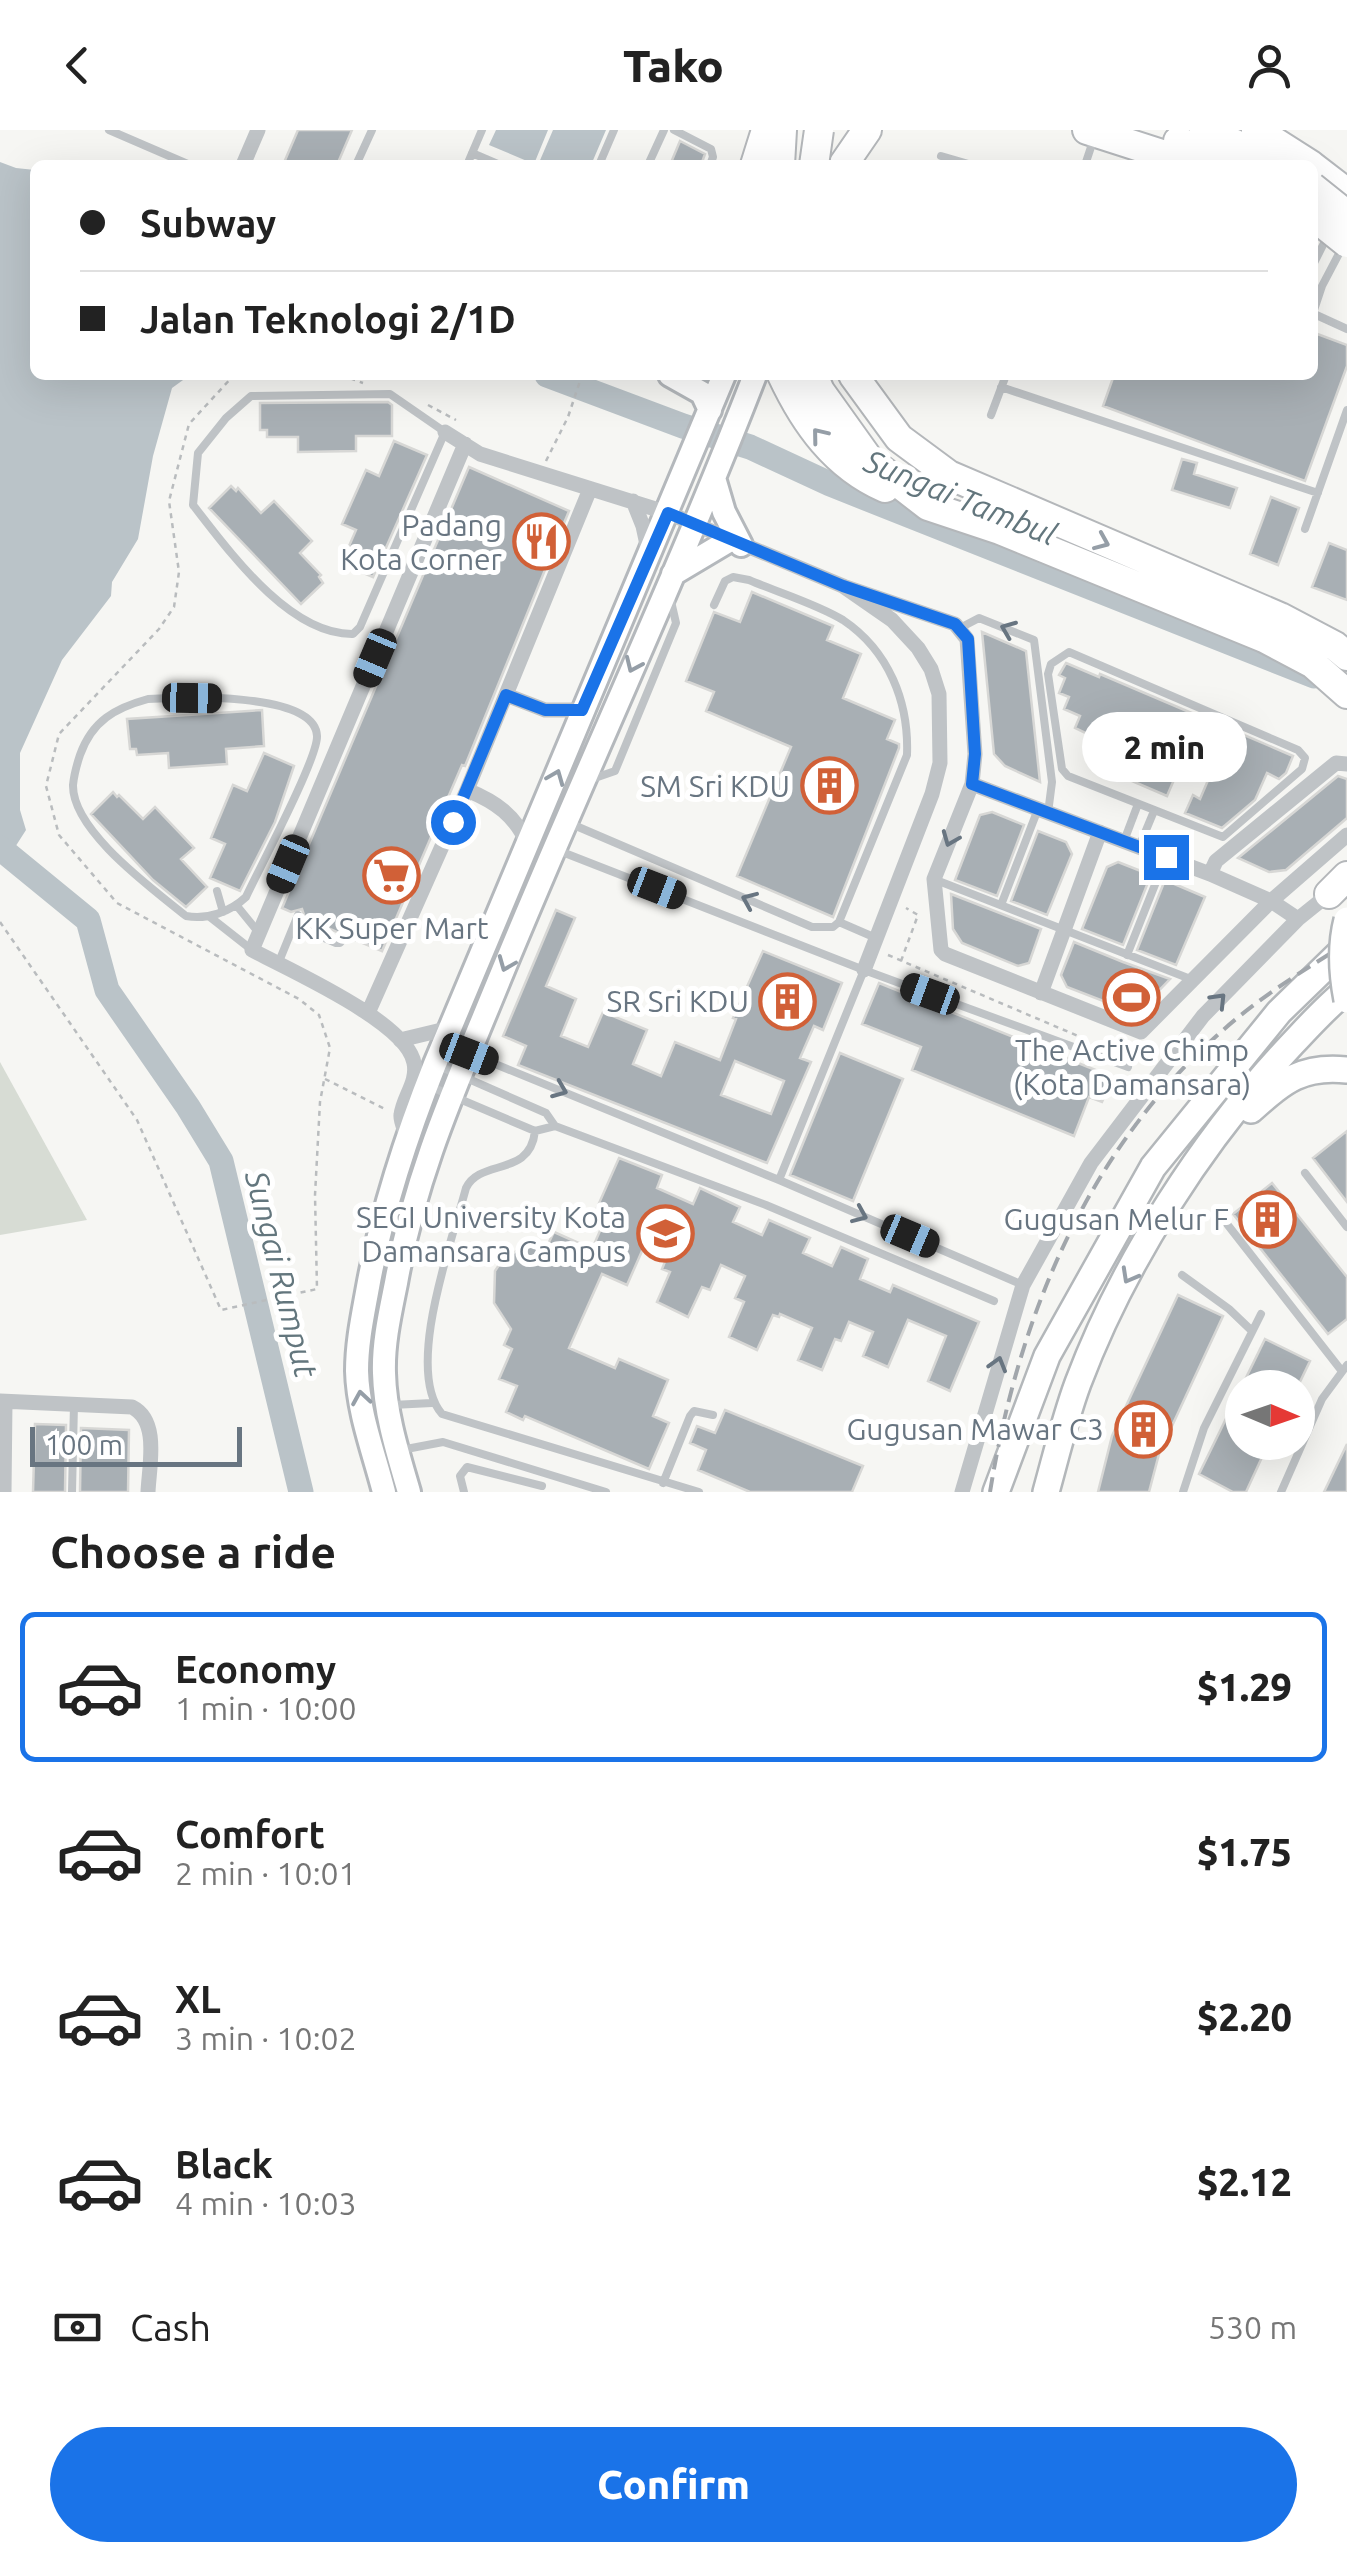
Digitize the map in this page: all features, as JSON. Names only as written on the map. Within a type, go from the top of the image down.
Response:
[{"type":"highway","points":[[756,160],[766,130]]},
{"type":"highway","points":[[780,160],[782,130]]},
{"type":"highway","points":[[812,160],[819,130]]},
{"type":"highway","points":[[846,160],[866,130]]},
{"type":"highway","points":[[1147,130],[1228,160]]},
{"type":"highway","points":[[1204,130],[1271,160]]},
{"type":"highway","points":[[1256,130],[1303,160]]},
{"type":"highway","points":[[1090,137],[1177,160]]},
{"type":"highway","points":[[1318,171],[1347,195]]},
{"type":"highway","points":[[1318,192],[1347,215]]},
{"type":"highway","points":[[1318,219],[1347,240]]},
{"type":"highway","points":[[785,380],[811,428],[836,456],[864,478],[1264,638],[1312,664],[1347,694]]},
{"type":"highway","points":[[814,380],[870,461],[928,506]]},
{"type":"highway","points":[[857,380],[899,438],[949,475],[1280,617],[1347,656]]},
{"type":"main road","points":[[1046,1492],[1079,1382],[1123,1285],[1202,1152],[1264,1073],[1343,999],[1342,938],[1347,920]]},
{"type":"main road","points":[[996,1492],[1047,1356],[1152,1168],[1279,1012],[1347,946]]},
{"type":"main road","points":[[1279,1012],[1343,999]]},
{"type":"main road","points":[[1202,1152],[1286,1078],[1319,1068],[1347,1070]]},
{"type":"street","points":[[244,160],[258,130]]},
{"type":"street","points":[[837,160],[848,130]]},
{"type":"street","points":[[680,380],[697,388],[709,413]]},
{"type":"street","points":[[403,1127],[431,1074],[722,380]]},
{"type":"street","points":[[408,1492],[387,1405],[386,1333],[407,1223],[426,1160],[553,848],[754,380]]},
{"type":"street","points":[[446,432],[480,454],[668,513],[843,586],[960,628],[968,639],[975,754],[972,784],[934,879],[941,950],[1140,1032],[1271,900],[1347,836]]},
{"type":"street","points":[[384,1492],[362,1409],[357,1374],[359,1336],[380,1221],[416,1074],[414,1057],[368,1012],[252,950],[464,444]]},
{"type":"street","points":[[716,473],[724,512],[736,542]]},
{"type":"street","points":[[368,1012],[467,790],[590,488]]},
{"type":"street","points":[[632,501],[650,556]]},
{"type":"street","points":[[669,582],[736,542]]},
{"type":"street","points":[[843,586],[892,620],[918,648],[931,670],[938,694],[940,763],[932,794],[864,970]]},
{"type":"street","points":[[506,695],[545,710],[582,710]]},
{"type":"street","points":[[1210,874],[1216,861],[1341,764]]},
{"type":"street","points":[[972,784],[1210,874],[1271,900],[1298,919]]},
{"type":"street","points":[[467,790],[504,808],[528,845]]},
{"type":"street","points":[[1041,993],[1100,832]]},
{"type":"street","points":[[962,1492],[1022,1285],[1091,1163],[1203,1016],[1298,919],[1341,887]]},
{"type":"street","points":[[400,1040],[450,1028]]},
{"type":"street","points":[[4,1492],[2,1401],[138,1410],[150,1430],[148,1492]]},
{"type":"lane","points":[[108,130],[178,160]]},
{"type":"lane","points":[[358,160],[372,130]]},
{"type":"lane","points":[[468,160],[482,130]]},
{"type":"lane","points":[[601,160],[614,130]]},
{"type":"lane","points":[[650,160],[664,130]]},
{"type":"lane","points":[[674,130],[710,148],[712,160]]},
{"type":"lane","points":[[472,153],[488,160]]},
{"type":"lane","points":[[941,156],[954,160]]},
{"type":"lane","points":[[1318,255],[1347,195]]},
{"type":"lane","points":[[1318,298],[1347,240]]},
{"type":"lane","points":[[1318,315],[1347,329]]},
{"type":"lane","points":[[991,415],[1004,380]]},
{"type":"lane","points":[[1001,387],[1318,493]]},
{"type":"lane","points":[[390,394],[446,432],[360,627],[353,634],[339,634],[288,611],[237,562],[194,505],[198,453],[226,418],[252,396],[390,394]]},
{"type":"lane","points":[[1305,529],[1347,410]]},
{"type":"lane","points":[[565,821],[812,927],[833,928],[839,922],[907,755],[908,726],[894,676],[843,620],[748,580],[734,576],[725,580],[714,605]]},
{"type":"lane","points":[[960,628],[980,618],[1034,640],[1052,782],[1001,905]]},
{"type":"lane","points":[[1068,652],[1298,750],[1304,758],[1302,769],[1222,836],[1154,811],[1068,776],[1062,769],[1048,674],[1051,664],[1068,652]]},
{"type":"lane","points":[[164,698],[247,699],[299,712],[314,724],[317,734],[308,764],[246,897],[236,906],[210,916],[186,916],[114,857],[77,803],[73,788],[85,741],[100,720],[124,706],[164,698]]},
{"type":"lane","points":[[1132,844],[1138,804]]},
{"type":"lane","points":[[1132,844],[1154,811]]},
{"type":"lane","points":[[553,848],[864,970],[1128,1067]]},
{"type":"lane","points":[[1127,955],[1166,857]]},
{"type":"lane","points":[[934,879],[1192,980]]},
{"type":"lane","points":[[217,892],[223,912]]},
{"type":"lane","points":[[236,906],[259,934]]},
{"type":"lane","points":[[278,964],[298,915]]},
{"type":"lane","points":[[210,916],[252,950]]},
{"type":"lane","points":[[839,922],[875,944]]},
{"type":"lane","points":[[294,926],[336,944],[346,936]]},
{"type":"lane","points":[[779,1180],[864,970]]},
{"type":"lane","points":[[431,1074],[460,1075],[779,1180],[1022,1285]]},
{"type":"lane","points":[[431,1074],[460,1075],[546,1113],[555,1126],[766,1206],[994,1300]]},
{"type":"lane","points":[[460,1075],[535,1131]]},
{"type":"lane","points":[[535,1131],[555,1126]]},
{"type":"lane","points":[[535,1131],[534,1142],[517,1161],[476,1175],[466,1188],[427,1336],[432,1403],[442,1414],[698,1492]]},
{"type":"lane","points":[[1305,1173],[1347,1226]]},
{"type":"lane","points":[[1227,1224],[1344,1368],[1322,1399],[1281,1492]]},
{"type":"lane","points":[[1182,1275],[1230,1308],[1252,1331]]},
{"type":"lane","points":[[1184,1492],[1204,1428],[1260,1314]]},
{"type":"lane","points":[[387,1405],[432,1403]]},
{"type":"lane","points":[[72,1492],[74,1404]]},
{"type":"lane","points":[[663,1482],[690,1416],[694,1411],[713,1415]]},
{"type":"lane","points":[[397,1452],[443,1442],[606,1492]]},
{"type":"lane","points":[[464,1492],[460,1476],[467,1467],[542,1486]]},
{"type":"path","points":[[0,922],[137,1120],[221,1310],[317,1289],[315,1194],[330,1048],[319,1015],[299,999],[117,903],[59,836],[46,786],[59,734],[159,629],[174,607],[179,572],[169,501],[189,424],[229,380]]},
{"type":"path","points":[[541,474],[580,380]]},
{"type":"path","points":[[875,944],[1082,1037]]},
{"type":"path","points":[[324,1079],[403,1127]]},
{"type":"shaded area","points":[[496,130],[548,130],[536,160],[525,160],[489,145]]},
{"type":"shaded area","points":[[553,130],[606,130],[593,160],[540,160]]},
{"type":"shaded area","points":[[0,162],[30,169],[30,380],[183,380],[172,388],[153,456],[138,539],[112,582],[111,596],[62,660],[20,753],[20,810],[26,830],[10,855],[0,858]]},
{"type":"shaded area","points":[[0,1062],[87,1220],[0,1235]]},
{"type":"building","points":[[298,130],[352,130],[339,160],[285,160]]},
{"type":"building","points":[[680,141],[705,154],[703,160],[672,160]]},
{"type":"building","points":[[1318,334],[1347,345],[1347,366],[1305,481],[1103,406],[1112,380],[1318,380]]},
{"type":"building","points":[[260,403],[392,405],[392,436],[356,436],[356,451],[298,452],[298,437],[267,437],[267,430],[260,430]]},
{"type":"building","points":[[394,441],[427,455],[373,577],[347,566],[343,560],[356,530],[342,524],[366,470],[379,476]]},
{"type":"building","points":[[1182,459],[1197,463],[1194,474],[1237,488],[1230,508],[1172,490]]},
{"type":"building","points":[[469,467],[569,511],[465,766],[462,765],[382,951],[353,939],[348,929],[339,933],[305,918],[302,909],[291,912],[282,908]]},
{"type":"building","points":[[231,486],[236,491],[238,488],[261,513],[274,501],[312,541],[300,553],[321,575],[323,583],[301,604],[209,508]]},
{"type":"building","points":[[1271,497],[1299,508],[1278,565],[1250,554]]},
{"type":"building","points":[[1329,543],[1347,550],[1347,600],[1312,587]]},
{"type":"building","name":"SM Sri KDU","points":[[752,592],[833,626],[827,640],[861,654],[843,698],[895,720],[887,739],[899,744],[899,748],[833,917],[737,876],[791,747],[706,711],[714,692],[686,681],[714,612],[740,622]]},
{"type":"building","points":[[982,632],[1026,651],[1040,782],[1005,766],[994,754]]},
{"type":"building","points":[[1066,663],[1201,717],[1167,796],[1088,762],[1098,739],[1075,728],[1080,716],[1064,709],[1069,697],[1059,693],[1065,678],[1059,675]]},
{"type":"building","points":[[262,710],[264,746],[226,749],[227,764],[169,768],[168,753],[137,755],[136,749],[130,749],[127,719]]},
{"type":"building","points":[[1230,729],[1293,756],[1286,773],[1279,779],[1267,773],[1255,800],[1222,828],[1185,813],[1193,795],[1200,799]]},
{"type":"building","points":[[264,753],[294,766],[275,822],[240,891],[210,878],[225,844],[211,838],[233,785],[247,791]]},
{"type":"building","points":[[1338,776],[1347,779],[1347,818],[1286,870],[1269,872],[1238,858]]},
{"type":"building","points":[[113,792],[143,819],[155,807],[194,848],[181,859],[207,887],[186,907],[153,880],[91,814]]},
{"type":"building","points":[[992,812],[1024,825],[997,896],[955,880],[980,815]]},
{"type":"building","points":[[1038,831],[1066,842],[1072,854],[1047,915],[1011,901]]},
{"type":"building","points":[[1118,862],[1151,875],[1123,945],[1082,929],[1107,867]]},
{"type":"building","points":[[1165,880],[1205,897],[1176,965],[1137,950]]},
{"type":"building","points":[[951,894],[1041,929],[1029,963],[1018,966],[962,943],[953,929]]},
{"type":"building","points":[[556,910],[575,918],[546,986],[576,999],[561,1036],[588,1047],[603,1012],[647,1030],[633,1064],[661,1076],[675,1042],[720,1060],[736,1019],[733,1018],[763,951],[842,983],[823,1030],[814,1026],[800,1058],[811,1062],[767,1163],[518,1065],[526,1046],[503,1036]],"holes":[[[735,1061],[784,1081],[771,1114],[721,1095]]]},
{"type":"building","points":[[1074,942],[1170,979],[1142,1008],[1129,1011],[1067,987],[1061,975]]},
{"type":"building","points":[[879,983],[1113,1077],[1102,1102],[1089,1097],[1074,1136],[912,1070],[921,1047],[862,1024]]},
{"type":"building","points":[[840,1053],[903,1079],[853,1201],[790,1175]]},
{"type":"building","points":[[1347,1131],[1347,1202],[1313,1158]]},
{"type":"building","points":[[619,1158],[662,1175],[657,1188],[693,1204],[700,1188],[740,1207],[733,1222],[762,1235],[769,1220],[810,1238],[803,1253],[832,1266],[841,1247],[868,1259],[860,1279],[890,1292],[893,1285],[979,1322],[950,1391],[928,1381],[946,1336],[908,1320],[888,1367],[863,1356],[873,1332],[849,1322],[841,1341],[835,1339],[822,1370],[798,1360],[812,1328],[780,1314],[773,1315],[757,1350],[729,1337],[744,1302],[735,1298],[745,1276],[721,1265],[710,1290],[702,1287],[688,1317],[657,1302],[670,1272],[662,1269],[669,1252],[646,1242],[627,1285],[602,1274],[569,1348],[615,1368],[619,1359],[668,1380],[653,1416],[669,1423],[649,1469],[525,1416],[523,1420],[506,1412],[517,1386],[499,1379],[512,1349],[504,1345],[511,1329],[494,1303],[495,1271],[516,1251],[547,1246],[554,1232],[592,1249],[607,1215],[596,1210]]},
{"type":"building","points":[[1272,1183],[1347,1277],[1347,1319],[1328,1334],[1233,1214]]},
{"type":"building","points":[[1178,1295],[1223,1316],[1159,1454],[1149,1492],[1098,1492],[1112,1436]]},
{"type":"building","points":[[1265,1339],[1310,1361],[1306,1370],[1250,1370]]},
{"type":"building","points":[[725,1410],[863,1466],[852,1492],[750,1492],[698,1470],[706,1450],[690,1443],[697,1426],[715,1433]]},
{"type":"building","points":[[1225,1421],[1225,1460],[1261,1460],[1246,1492],[1233,1492],[1199,1474]]},
{"type":"building","points":[[35,1424],[66,1425],[65,1492],[33,1492]]},
{"type":"building","points":[[81,1428],[129,1430],[128,1492],[80,1492]]},
{"type":"building","points":[[1347,1444],[1347,1492],[1324,1492]]},
{"type":"waterway","name":"Sungai Tambul","points":[[560,380],[750,447],[830,484],[1314,676]]},
{"type":"waterway","name":"Sungai Rumput","points":[[0,848],[88,920],[107,990],[221,1161],[301,1492]]},
{"type":"railway","points":[[990,1492],[1002,1427],[1040,1301],[1097,1183],[1174,1078],[1222,1031],[1267,995],[1347,943]]},
{"type":"place","name":"Padang Kota Corner","points":[[541,542]]},
{"type":"place","name":"SM Sri KDU","points":[[829,786]]},
{"type":"place","name":"KK Super Mart","points":[[392,875]]},
{"type":"place","name":"The Active Chimp (Kota Damansara)","points":[[1132,997]]},
{"type":"place","name":"SR Sri KDU","points":[[788,1001]]},
{"type":"place","name":"Gugusan Melur F","points":[[1268,1219]]},
{"type":"place","name":"SEGI University Kota Damansara Campus","points":[[665,1234]]},
{"type":"place","name":"Gugusan Mawar C3","points":[[1143,1429]]},
{"type":"route","points":[[453,822],[506,695],[545,710],[582,710],[668,513],[843,586],[955,624],[968,639],[975,754],[972,784],[1166,857]]}]
